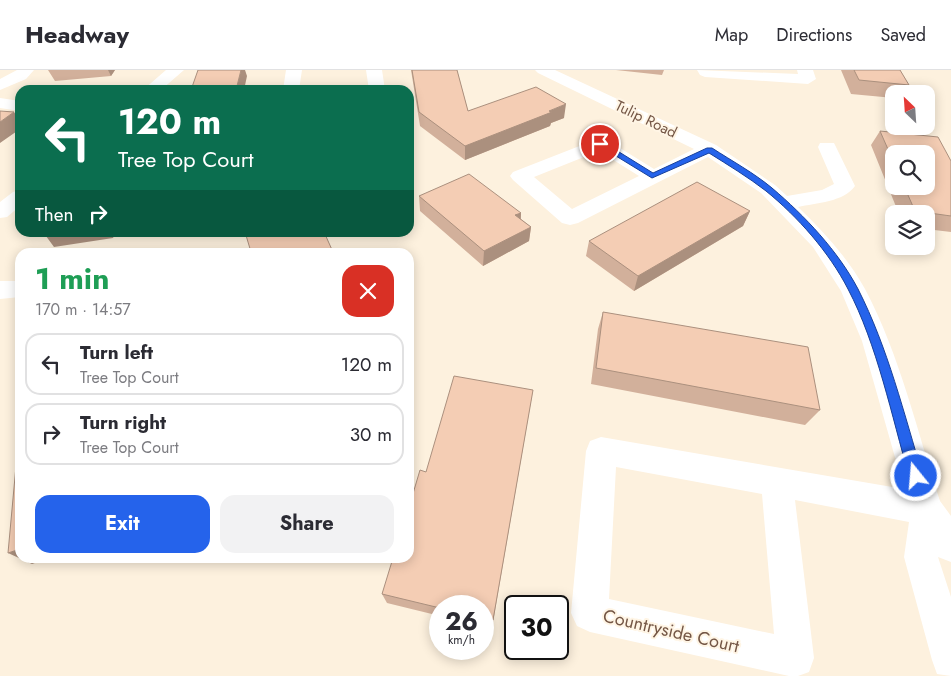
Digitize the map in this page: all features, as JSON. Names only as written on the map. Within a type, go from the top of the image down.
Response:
[{"type":"street","points":[[0,85],[20,76],[26,70]]},
{"type":"street","points":[[157,85],[176,70]]},
{"type":"street","points":[[292,85],[294,70]]},
{"type":"street","points":[[374,70],[376,85]]},
{"type":"street","name":"Tulip Road","points":[[543,70],[709,150],[768,188],[821,242],[853,290],[875,341],[888,378],[926,509],[928,527],[922,542],[921,557],[951,660]]},
{"type":"street","points":[[705,70],[705,72],[808,79],[805,70]]},
{"type":"street","points":[[0,103],[15,105]]},
{"type":"street","points":[[652,176],[600,144],[520,176],[570,218],[652,176],[709,150]]},
{"type":"street","points":[[784,203],[828,195],[844,186],[827,147]]},
{"type":"street","points":[[0,212],[15,200]]},
{"type":"street","points":[[0,290],[15,289]]},
{"type":"street","name":"Countryside Court","points":[[777,482],[795,658],[590,613],[600,451],[777,482],[926,509]]},
{"type":"street","name":"Tulip Road","points":[[926,509],[951,545]]},
{"type":"building","points":[[198,70],[241,70],[237,85],[193,85]]},
{"type":"building","points":[[412,70],[457,70],[468,111],[536,87],[566,104],[549,111],[552,112],[465,146],[419,112]]},
{"type":"building","points":[[854,70],[900,70],[909,85],[859,80]]},
{"type":"building","points":[[0,111],[14,112],[0,122]]},
{"type":"building","points":[[880,131],[885,132],[885,135],[938,137],[951,161],[951,216],[935,214],[935,205],[912,205],[908,195],[935,195],[935,145],[886,145]]},
{"type":"building","points":[[469,174],[521,213],[515,215],[531,227],[484,251],[419,196]]},
{"type":"building","points":[[697,182],[750,211],[638,276],[589,241]]},
{"type":"building","points":[[246,237],[326,237],[331,248],[250,248]]},
{"type":"building","points":[[603,312],[808,347],[820,410],[596,368]]},
{"type":"building","points":[[454,376],[533,390],[494,614],[494,595],[429,595],[429,605],[382,594],[391,563],[414,563],[414,490],[420,470],[426,472]]},
{"type":"building","points":[[15,477],[15,551],[8,553]]},
{"type":"route","points":[[600,144],[652,176],[709,150],[768,188],[796,214],[833,257],[853,290],[882,360],[916,476]]}]
